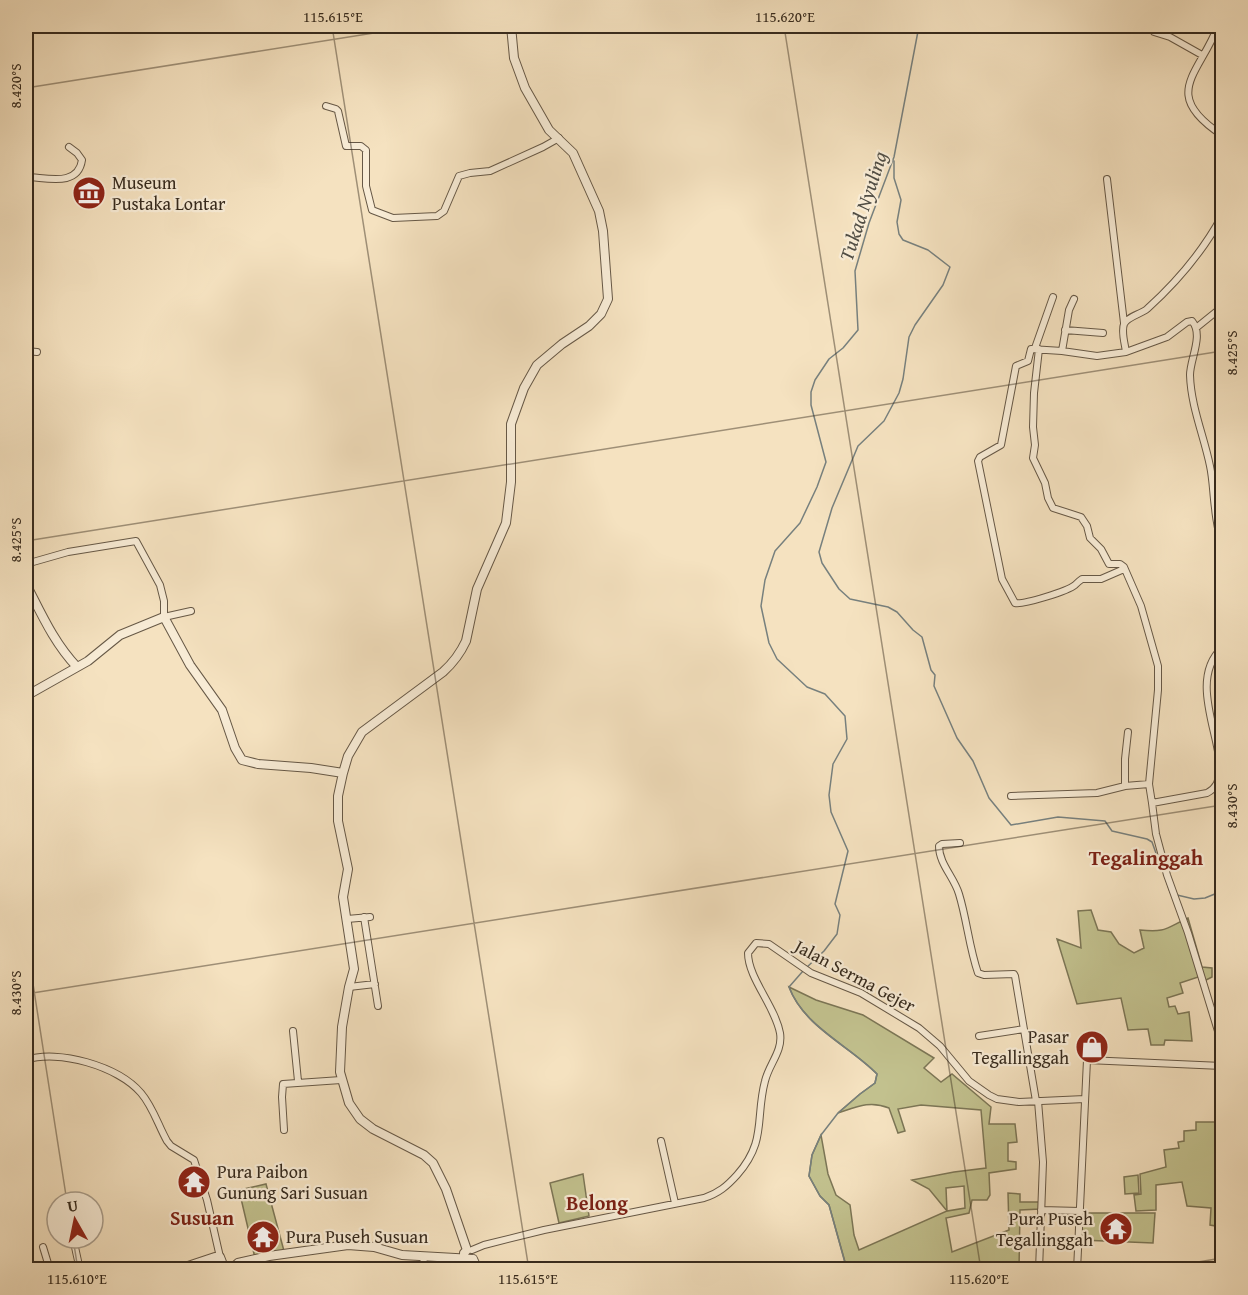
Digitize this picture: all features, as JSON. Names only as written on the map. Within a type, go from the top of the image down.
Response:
[{"type":"street","points":[[234,26],[250,26]]},
{"type":"street","points":[[478,1269],[470,1254],[446,1189],[433,1163],[424,1155],[373,1129],[360,1119],[349,1103],[341,1080],[340,1046],[354,969],[343,897],[348,869],[338,821],[338,796],[348,756],[362,732],[443,672],[462,649],[466,641],[477,589],[506,523],[511,482],[511,424],[524,388],[537,365],[562,344],[589,326],[605,308],[608,299],[603,231],[599,211],[573,153],[549,130],[520,76],[514,58],[511,26]]},
{"type":"street","points":[[1150,26],[1154,32],[1170,37],[1202,56]]},
{"type":"street","points":[[1218,26],[1190,78],[1190,102],[1197,117],[1222,135]]},
{"type":"street","points":[[326,106],[338,111],[346,146],[362,146],[366,150],[366,186],[372,210],[393,218],[437,216],[444,211],[459,176],[490,171],[559,138]]},
{"type":"street","points":[[26,177],[74,176],[82,160],[69,147]]},
{"type":"street","points":[[1107,179],[1126,352]]},
{"type":"street","points":[[1124,324],[1148,308],[1180,277],[1205,248],[1222,216]]},
{"type":"street","points":[[1053,297],[1037,348],[1033,457],[1045,483],[1048,498],[1055,510],[1081,517],[1087,525],[1090,538],[1101,549],[1109,564],[1120,564],[1124,569],[1141,606],[1158,666],[1149,784],[1156,834],[1216,1023],[1222,1066],[1087,1060],[1077,1269]]},
{"type":"street","points":[[1062,351],[1074,299]]},
{"type":"street","points":[[1196,328],[1222,307]]},
{"type":"street","points":[[1124,569],[1101,579],[1082,579],[1068,589],[1019,604],[1014,600],[1003,581],[978,461],[980,457],[1001,445],[1016,366],[1028,361],[1031,349],[1097,356],[1126,352],[1167,337],[1190,321],[1194,323],[1197,335],[1191,382],[1210,467],[1222,549]]},
{"type":"street","points":[[1065,330],[1103,333]]},
{"type":"street","points":[[26,351],[37,352]]},
{"type":"street","points":[[1215,508],[1222,510]]},
{"type":"street","points":[[26,564],[63,553],[136,541],[160,585],[164,601],[164,617],[190,665],[222,710],[242,760],[258,764],[343,773]]},
{"type":"street","points":[[26,584],[50,630],[77,667]]},
{"type":"street","points":[[26,696],[88,661],[120,635],[164,617],[191,611]]},
{"type":"street","points":[[1152,803],[1207,793],[1217,785],[1219,754],[1207,702],[1206,679],[1212,659],[1222,648]]},
{"type":"street","points":[[1125,786],[1128,732]]},
{"type":"street","points":[[1011,796],[1097,793],[1125,786],[1149,784]]},
{"type":"street","points":[[960,843],[942,844],[939,850],[943,863],[959,892],[978,973],[984,975],[1014,974],[1037,1101],[1043,1152],[1039,1269]]},
{"type":"street","points":[[347,919],[367,917],[378,1006]]},
{"type":"street","name":"Jalan Serma Gejer","points":[[470,1254],[484,1245],[544,1230],[704,1198],[724,1189],[750,1160],[757,1145],[763,1087],[778,1052],[780,1039],[775,1017],[749,964],[748,951],[756,943],[764,943],[811,973],[861,993],[919,1028],[940,1046],[969,1081],[989,1095],[1008,1101],[1085,1099]]},
{"type":"street","points":[[349,987],[375,984]]},
{"type":"street","points":[[979,1036],[1024,1029]]},
{"type":"street","points":[[293,1031],[298,1081]]},
{"type":"street","points":[[26,1060],[48,1056],[95,1065],[130,1083],[138,1090],[148,1102],[167,1141],[194,1160],[225,1269]]},
{"type":"street","points":[[284,1130],[282,1086],[285,1083],[341,1080]]},
{"type":"street","points":[[661,1141],[675,1203]]},
{"type":"street","points":[[1041,1210],[1080,1211]]},
{"type":"street","points":[[230,1269],[238,1263],[309,1249],[348,1245],[374,1247],[424,1258],[470,1254]]},
{"type":"street","points":[[43,1247],[50,1269]]},
{"type":"street","points":[[76,1250],[80,1269]]},
{"type":"street","points":[[176,1269],[210,1257],[220,1257],[238,1263]]},
{"type":"street","points":[[422,1269],[424,1258]]},
{"type":"shaded area","points":[[1091,910],[1098,930],[1111,932],[1119,944],[1134,953],[1144,948],[1140,930],[1161,930],[1188,918],[1202,967],[1212,968],[1212,977],[1206,980],[1201,976],[1180,983],[1183,993],[1167,998],[1169,1007],[1175,1006],[1178,1014],[1189,1012],[1192,1041],[1165,1040],[1164,1045],[1151,1045],[1148,1029],[1128,1030],[1121,998],[1077,1004],[1057,939],[1081,948],[1078,911]]},
{"type":"shaded area","points":[[789,987],[816,1000],[863,1015],[934,1058],[924,1068],[941,1082],[952,1074],[991,1107],[989,1124],[1015,1124],[1017,1142],[1008,1143],[1008,1161],[1016,1162],[1016,1169],[989,1173],[990,1195],[987,1200],[972,1200],[969,1213],[946,1218],[952,1252],[1009,1230],[1008,1193],[1020,1194],[1020,1202],[1040,1202],[1040,1209],[1020,1210],[1019,1269],[847,1269],[829,1205],[820,1196],[809,1176],[812,1155],[821,1135],[828,1174],[836,1195],[850,1205],[854,1235],[859,1250],[947,1211],[929,1189],[912,1180],[986,1168],[981,1110],[921,1105],[898,1109],[905,1131],[898,1133],[889,1108],[863,1105],[838,1113],[875,1083],[877,1074],[816,1025],[796,1001]],"holes":[[[964,1186],[965,1208],[947,1211],[946,1188]]]},
{"type":"shaded area","points":[[1196,1122],[1222,1122],[1222,1227],[1210,1225],[1211,1208],[1187,1206],[1182,1182],[1156,1185],[1156,1210],[1136,1211],[1134,1195],[1141,1194],[1140,1174],[1166,1167],[1164,1150],[1179,1148],[1178,1142],[1184,1141],[1184,1131],[1196,1130]]},
{"type":"shaded area","points":[[583,1174],[589,1216],[559,1223],[550,1183]]},
{"type":"shaded area","points":[[1138,1175],[1139,1193],[1125,1194],[1124,1177]]},
{"type":"shaded area","points":[[266,1184],[284,1251],[255,1258],[239,1190]]},
{"type":"shaded area","points":[[1083,1213],[1155,1213],[1153,1243],[1081,1240]]},
{"type":"waterway","name":"Tukad Nyuling","points":[[806,968],[824,951],[837,934],[840,915],[835,904],[848,851],[831,812],[829,795],[833,764],[847,739],[845,716],[825,694],[807,687],[777,659],[769,643],[761,606],[765,580],[775,551],[800,523],[826,462],[811,405],[811,392],[815,380],[829,359],[843,348],[858,330],[855,271],[869,223],[894,157],[919,26]]},
{"type":"waterway","points":[[894,161],[894,178],[901,200],[897,222],[899,234],[903,240],[928,250],[950,267],[943,285],[909,337],[899,393],[884,421],[858,446],[832,508],[819,552],[822,563],[839,589],[850,599],[888,607],[897,612],[922,637],[931,670],[935,675],[934,686],[957,738],[973,761],[989,798],[1011,825],[1058,817],[1105,821],[1112,831],[1152,842],[1162,870]]},
{"type":"waterway","points":[[1165,877],[1170,892]]},
{"type":"waterway","points":[[1177,895],[1194,899],[1205,898],[1222,891]]},
{"type":"waterway","name":"Tukad Nyuling","points":[[803,971],[789,987],[805,1014],[877,1074],[875,1083],[838,1113],[821,1135],[812,1155],[809,1176],[820,1196],[829,1205],[847,1270]]},
{"type":"waterway","points":[[199,1270],[219,1265]]},
{"type":"place","name":"Museum Pustaka Lontar","points":[[89,193]]},
{"type":"place","name":"Pasar Tegallinggah","points":[[1092,1047]]},
{"type":"place","name":"Pura Paibon Gunung Sari Susuan","points":[[194,1182]]},
{"type":"place","name":"Pura Puseh Tegallinggah","points":[[1116,1229]]},
{"type":"place","name":"Pura Puseh Susuan","points":[[263,1237]]},
{"type":"district","name":"Tegalinggah","points":[[1146,858]]},
{"type":"district","name":"Belong","points":[[597,1203]]},
{"type":"district","name":"Susuan","points":[[202,1218]]}]
